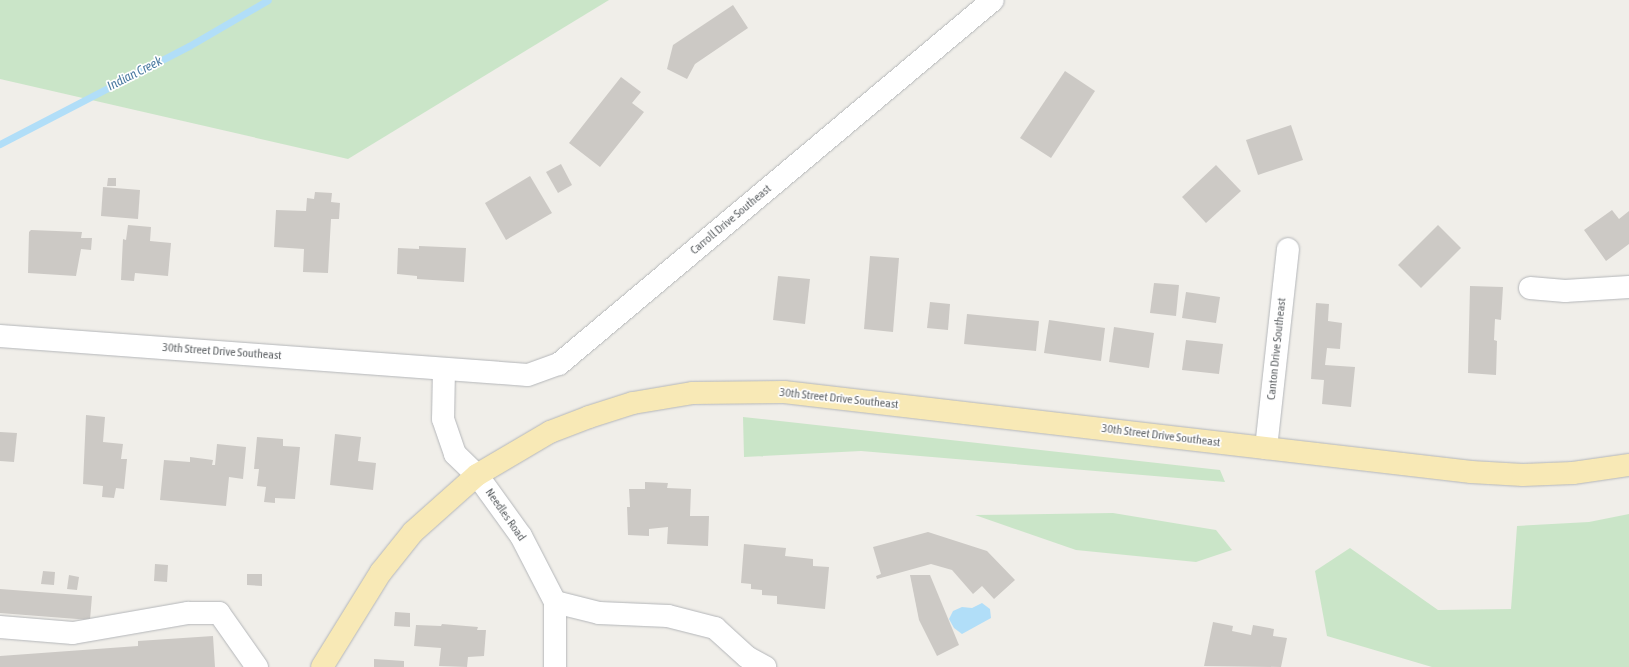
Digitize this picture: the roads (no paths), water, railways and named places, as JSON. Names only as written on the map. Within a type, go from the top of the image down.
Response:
[{"type":"main road","name":"30th Street Drive Southeast","points":[[322,667],[381,572],[413,532],[477,475],[550,432],[589,416],[633,403],[693,393],[784,392],[1470,472],[1523,475],[1573,473],[1629,465]]},
{"type":"street","name":"Carroll Drive Southeast","points":[[444,369],[528,375],[559,364],[993,0]]},
{"type":"street","name":"Canton Drive Southeast","points":[[1266,448],[1288,249]]},
{"type":"street","points":[[1530,288],[1565,291],[1629,287]]},
{"type":"street","name":"30th Street Drive Southeast","points":[[0,336],[444,369]]},
{"type":"street","name":"Needles Road","points":[[444,369],[443,419],[447,437],[455,454],[477,475],[521,536],[555,602],[555,667]]},
{"type":"street","points":[[555,602],[599,613],[668,616],[715,628],[747,658],[765,667]]},
{"type":"street","points":[[0,628],[74,633],[188,613],[219,613],[257,667]]},
{"type":"water","points":[[982,603],[990,609],[991,618],[962,634],[954,628],[949,619],[953,611],[962,607],[972,608]]},
{"type":"waterway","name":"Indian Creek","points":[[0,144],[189,46],[268,0]]}]
